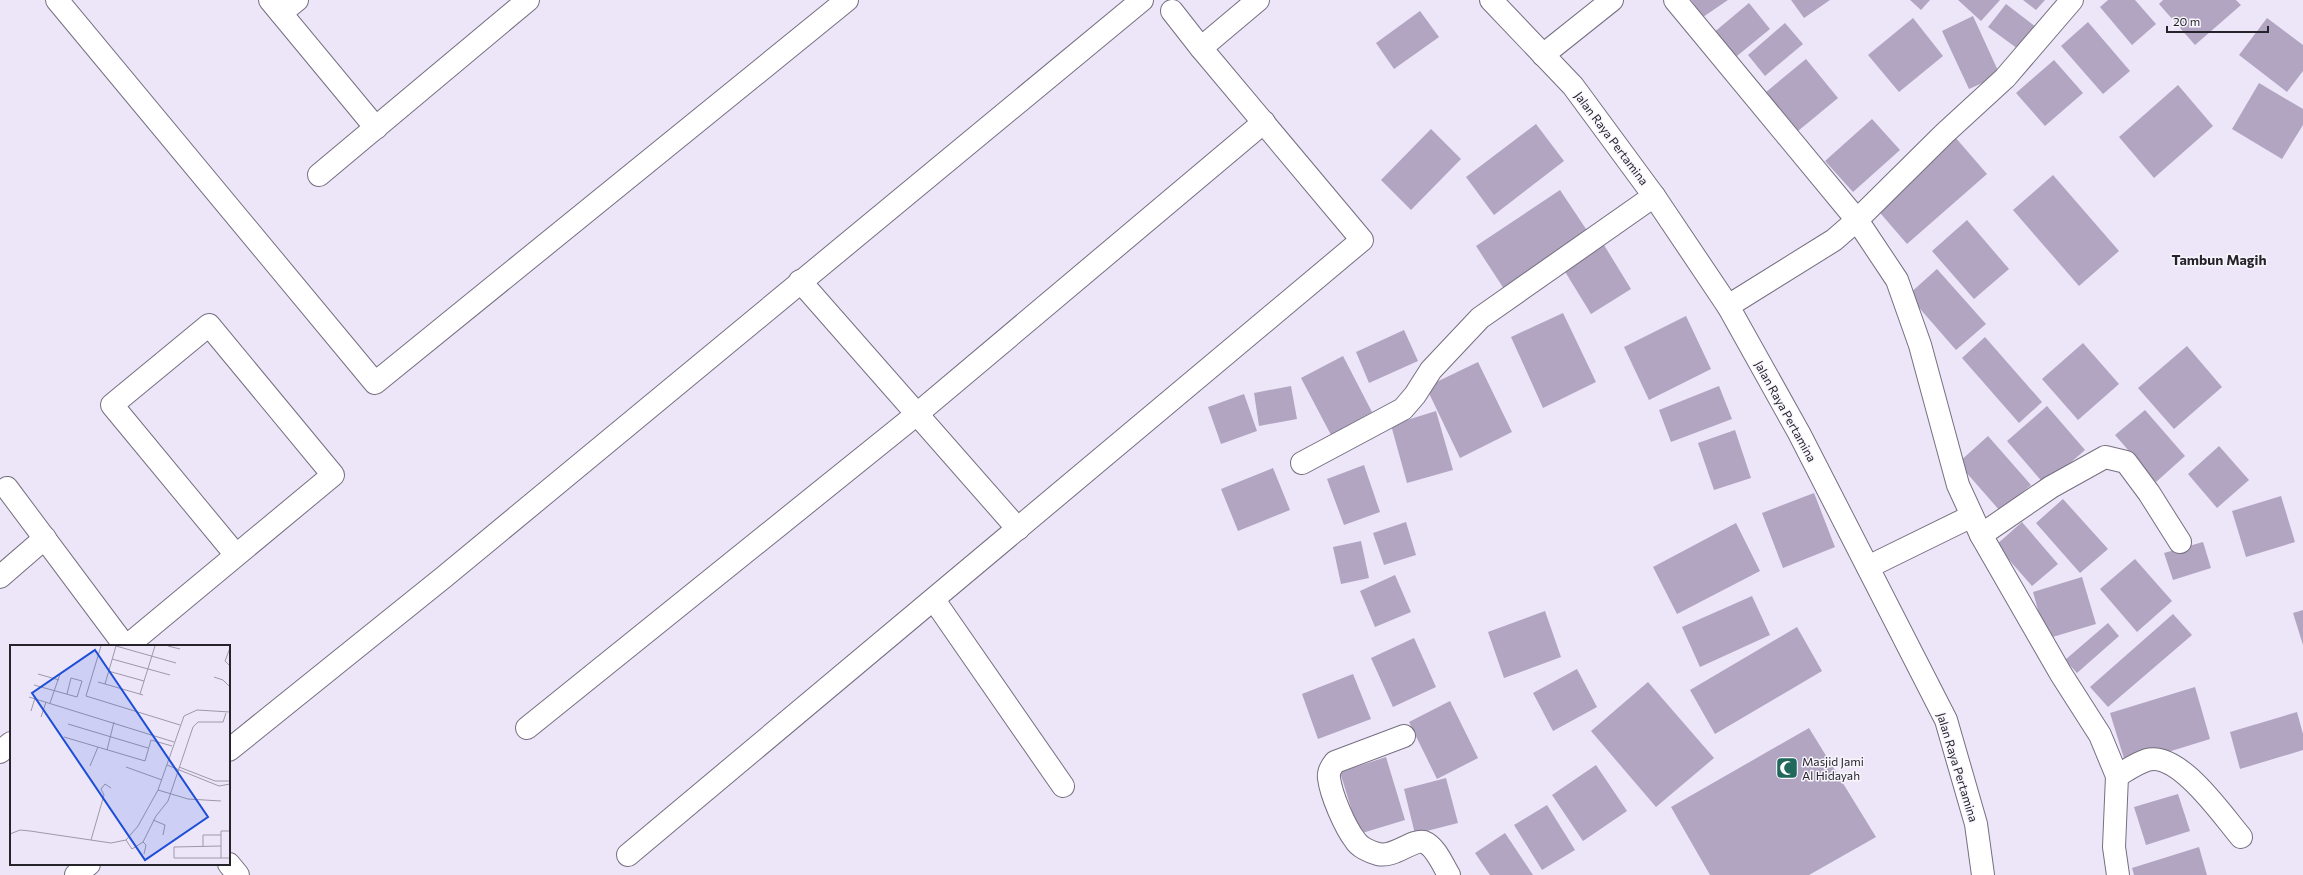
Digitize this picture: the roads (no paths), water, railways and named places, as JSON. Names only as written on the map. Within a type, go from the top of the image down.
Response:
[{"type":"street","points":[[57,0],[375,384],[847,0]]},
{"type":"street","points":[[319,175],[528,0]]},
{"type":"street","points":[[230,749],[444,577],[1142,0]]},
{"type":"street","points":[[1201,48],[1258,0]]},
{"type":"street","name":"Jalan Raya Pertamina","points":[[1491,0],[1573,86],[1654,196],[1728,306],[1800,433],[1946,720],[1976,824],[1983,875]]},
{"type":"street","points":[[1544,55],[1612,0]]},
{"type":"street","points":[[1676,0],[1858,220],[1897,280],[1920,345],[1958,485],[1962,520],[1981,536],[2061,674],[2100,735],[2117,776],[2114,847],[2118,875]]},
{"type":"street","points":[[1728,306],[1834,240],[1858,220],[1945,133],[2005,78],[2072,0]]},
{"type":"street","points":[[283,4],[376,128]]},
{"type":"street","points":[[628,855],[1362,240],[1201,48],[1173,4]]},
{"type":"street","points":[[527,728],[917,414],[1264,122]]},
{"type":"street","points":[[1302,463],[1403,409],[1416,395],[1431,370],[1480,318],[1654,196]]},
{"type":"street","points":[[800,282],[1018,529]]},
{"type":"street","points":[[127,645],[333,475],[209,325],[112,406],[236,555]]},
{"type":"street","points":[[1981,536],[2051,487],[2105,457],[2126,462],[2149,493],[2180,542]]},
{"type":"street","points":[[7,488],[125,645]]},
{"type":"street","points":[[1868,567],[1962,520]]},
{"type":"street","points":[[0,577],[44,538]]},
{"type":"street","points":[[934,600],[1063,786]]},
{"type":"street","points":[[1404,736],[1335,762],[1330,768],[1329,778],[1340,812],[1355,841],[1367,850],[1379,855],[1395,853],[1419,841],[1424,842],[1431,846],[1449,875]]},
{"type":"street","points":[[0,752],[10,744]]},
{"type":"street","points":[[2117,776],[2148,760],[2162,760],[2173,765],[2185,773],[2241,837]]},
{"type":"street","points":[[76,875],[88,865]]},
{"type":"street","points":[[230,865],[238,875]]},
{"type":"place","name":"Masjid Jami Al Hidayah","points":[[1787,768]]},
{"type":"district","name":"Tambun Magih","points":[[2219,259]]}]
